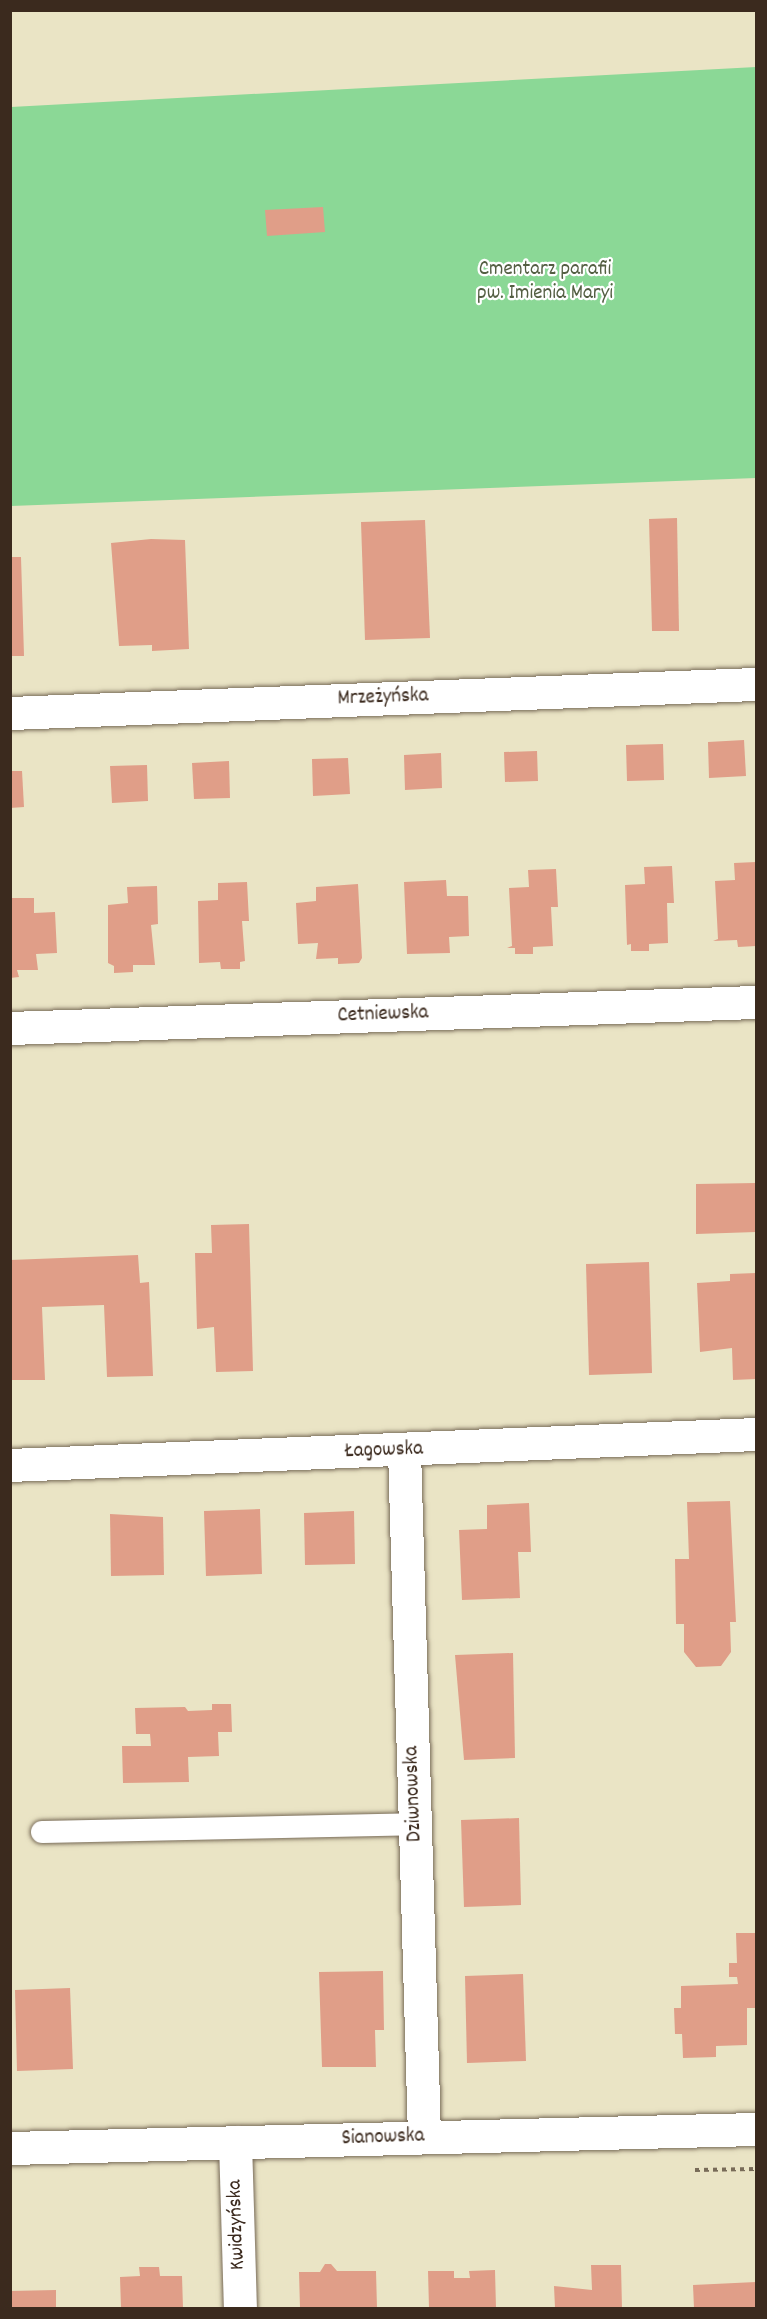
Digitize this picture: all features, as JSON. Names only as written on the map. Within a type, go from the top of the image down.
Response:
[{"type":"street","name":"Mrzeżyńska","points":[[10,713],[756,684]]},
{"type":"street","name":"Cetniewska","points":[[10,1028],[756,1002]]},
{"type":"street","name":"Łagowska","points":[[10,1465],[756,1434]]},
{"type":"street","name":"Dziwnowska","points":[[404,1450],[424,2137]]},
{"type":"street","name":"Sianowska","points":[[10,2148],[756,2129]]},
{"type":"street","name":"Kwidzyńska","points":[[235,2142],[240,2308]]},
{"type":"lane","points":[[42,1832],[415,1824]]},
{"type":"green space","name":"Cmentarz parafii pw. Imienia Maryi","points":[[756,67],[756,478],[11,506],[11,107]]},
{"type":"building","points":[[323,207],[325,232],[267,236],[265,210]]},
{"type":"building","points":[[677,518],[679,631],[652,631],[649,519]]},
{"type":"building","points":[[425,520],[430,638],[365,640],[361,522]]},
{"type":"building","points":[[151,539],[185,540],[189,649],[152,651],[152,645],[119,646],[111,543]]},
{"type":"building","points":[[10,557],[21,557],[24,656],[10,656]]},
{"type":"building","points":[[744,740],[746,776],[709,778],[708,742]]},
{"type":"building","points":[[663,744],[664,780],[627,781],[626,745]]},
{"type":"building","points":[[537,751],[538,781],[505,782],[504,752]]},
{"type":"building","points":[[441,753],[442,788],[405,790],[404,755]]},
{"type":"building","points":[[348,758],[350,794],[313,796],[312,759]]},
{"type":"building","points":[[229,761],[230,798],[194,799],[192,763]]},
{"type":"building","points":[[147,765],[148,801],[112,803],[110,766]]},
{"type":"building","points":[[10,771],[22,771],[24,807],[10,808]]},
{"type":"building","points":[[756,862],[756,946],[738,947],[737,940],[713,941],[718,939],[715,881],[735,880],[734,863]]},
{"type":"building","points":[[672,866],[674,903],[667,903],[668,943],[649,944],[649,951],[631,951],[631,944],[627,945],[625,885],[645,884],[644,867]]},
{"type":"building","points":[[556,869],[558,907],[551,907],[553,946],[533,947],[533,954],[515,954],[515,948],[507,948],[512,946],[509,888],[529,887],[528,870]]},
{"type":"building","points":[[446,880],[447,896],[468,896],[469,936],[449,937],[450,953],[407,954],[404,882]]},
{"type":"building","points":[[247,882],[249,921],[242,921],[245,961],[240,962],[240,969],[221,969],[220,962],[199,963],[198,901],[218,900],[218,883]]},
{"type":"building","points":[[358,884],[362,958],[359,963],[338,964],[338,958],[316,959],[318,943],[298,944],[296,903],[316,901],[316,887]]},
{"type":"building","points":[[157,886],[158,924],[151,925],[155,965],[133,965],[133,972],[114,973],[114,966],[108,963],[108,905],[128,903],[127,887]]},
{"type":"building","points":[[10,898],[34,898],[34,913],[55,912],[57,953],[36,954],[38,970],[17,970],[19,977],[10,978]]},
{"type":"building","points":[[756,1183],[756,1232],[696,1234],[696,1184]]},
{"type":"building","points":[[249,1224],[253,1371],[216,1372],[214,1327],[197,1329],[195,1253],[212,1253],[211,1225]]},
{"type":"building","points":[[138,1255],[140,1283],[149,1282],[153,1376],[107,1377],[104,1305],[42,1307],[45,1380],[10,1380],[10,1260]]},
{"type":"building","points":[[649,1262],[652,1373],[589,1375],[586,1264]]},
{"type":"building","points":[[756,1273],[756,1379],[733,1380],[732,1348],[700,1352],[697,1283],[730,1281],[730,1274]]},
{"type":"building","points":[[730,1501],[736,1622],[730,1622],[731,1652],[721,1666],[696,1667],[684,1652],[684,1624],[676,1624],[675,1559],[689,1559],[687,1502]]},
{"type":"building","points":[[529,1503],[531,1552],[518,1552],[520,1598],[462,1600],[459,1530],[487,1529],[487,1505]]},
{"type":"building","points":[[260,1509],[262,1574],[206,1576],[204,1511]]},
{"type":"building","points":[[354,1511],[355,1564],[305,1565],[304,1513]]},
{"type":"building","points":[[110,1514],[163,1517],[164,1575],[111,1576]]},
{"type":"building","points":[[513,1653],[515,1758],[464,1760],[455,1655]]},
{"type":"building","points":[[212,1704],[231,1704],[232,1732],[218,1732],[219,1756],[188,1757],[189,1782],[123,1783],[122,1746],[151,1746],[150,1734],[136,1734],[135,1708],[185,1707],[188,1711],[212,1710]]},
{"type":"building","points":[[519,1818],[521,1905],[464,1907],[461,1820]]},
{"type":"building","points":[[736,1933],[756,1933],[756,2008],[747,2008],[747,2045],[716,2046],[716,2057],[683,2058],[682,2034],[675,2034],[674,2008],[681,2008],[681,1986],[738,1984],[737,1977],[729,1977],[729,1963],[737,1963]]},
{"type":"building","points":[[383,1971],[384,2030],[375,2030],[376,2067],[322,2067],[319,1972]]},
{"type":"building","points":[[523,1974],[526,2061],[467,2063],[465,1976]]},
{"type":"building","points":[[70,1988],[73,2069],[17,2071],[15,1990]]},
{"type":"building","points":[[325,2264],[331,2264],[337,2271],[376,2271],[377,2308],[300,2308],[299,2272],[320,2272]]},
{"type":"building","points":[[591,2265],[621,2265],[622,2308],[555,2308],[554,2286],[592,2290]]},
{"type":"building","points":[[139,2267],[159,2267],[160,2276],[182,2276],[183,2308],[121,2308],[120,2277],[140,2276]]},
{"type":"building","points":[[495,2270],[496,2308],[429,2308],[428,2271],[454,2271],[454,2278],[470,2278],[469,2271]]},
{"type":"building","points":[[756,2282],[756,2308],[694,2308],[693,2285]]},
{"type":"building","points":[[56,2290],[56,2308],[10,2308],[10,2291]]}]
